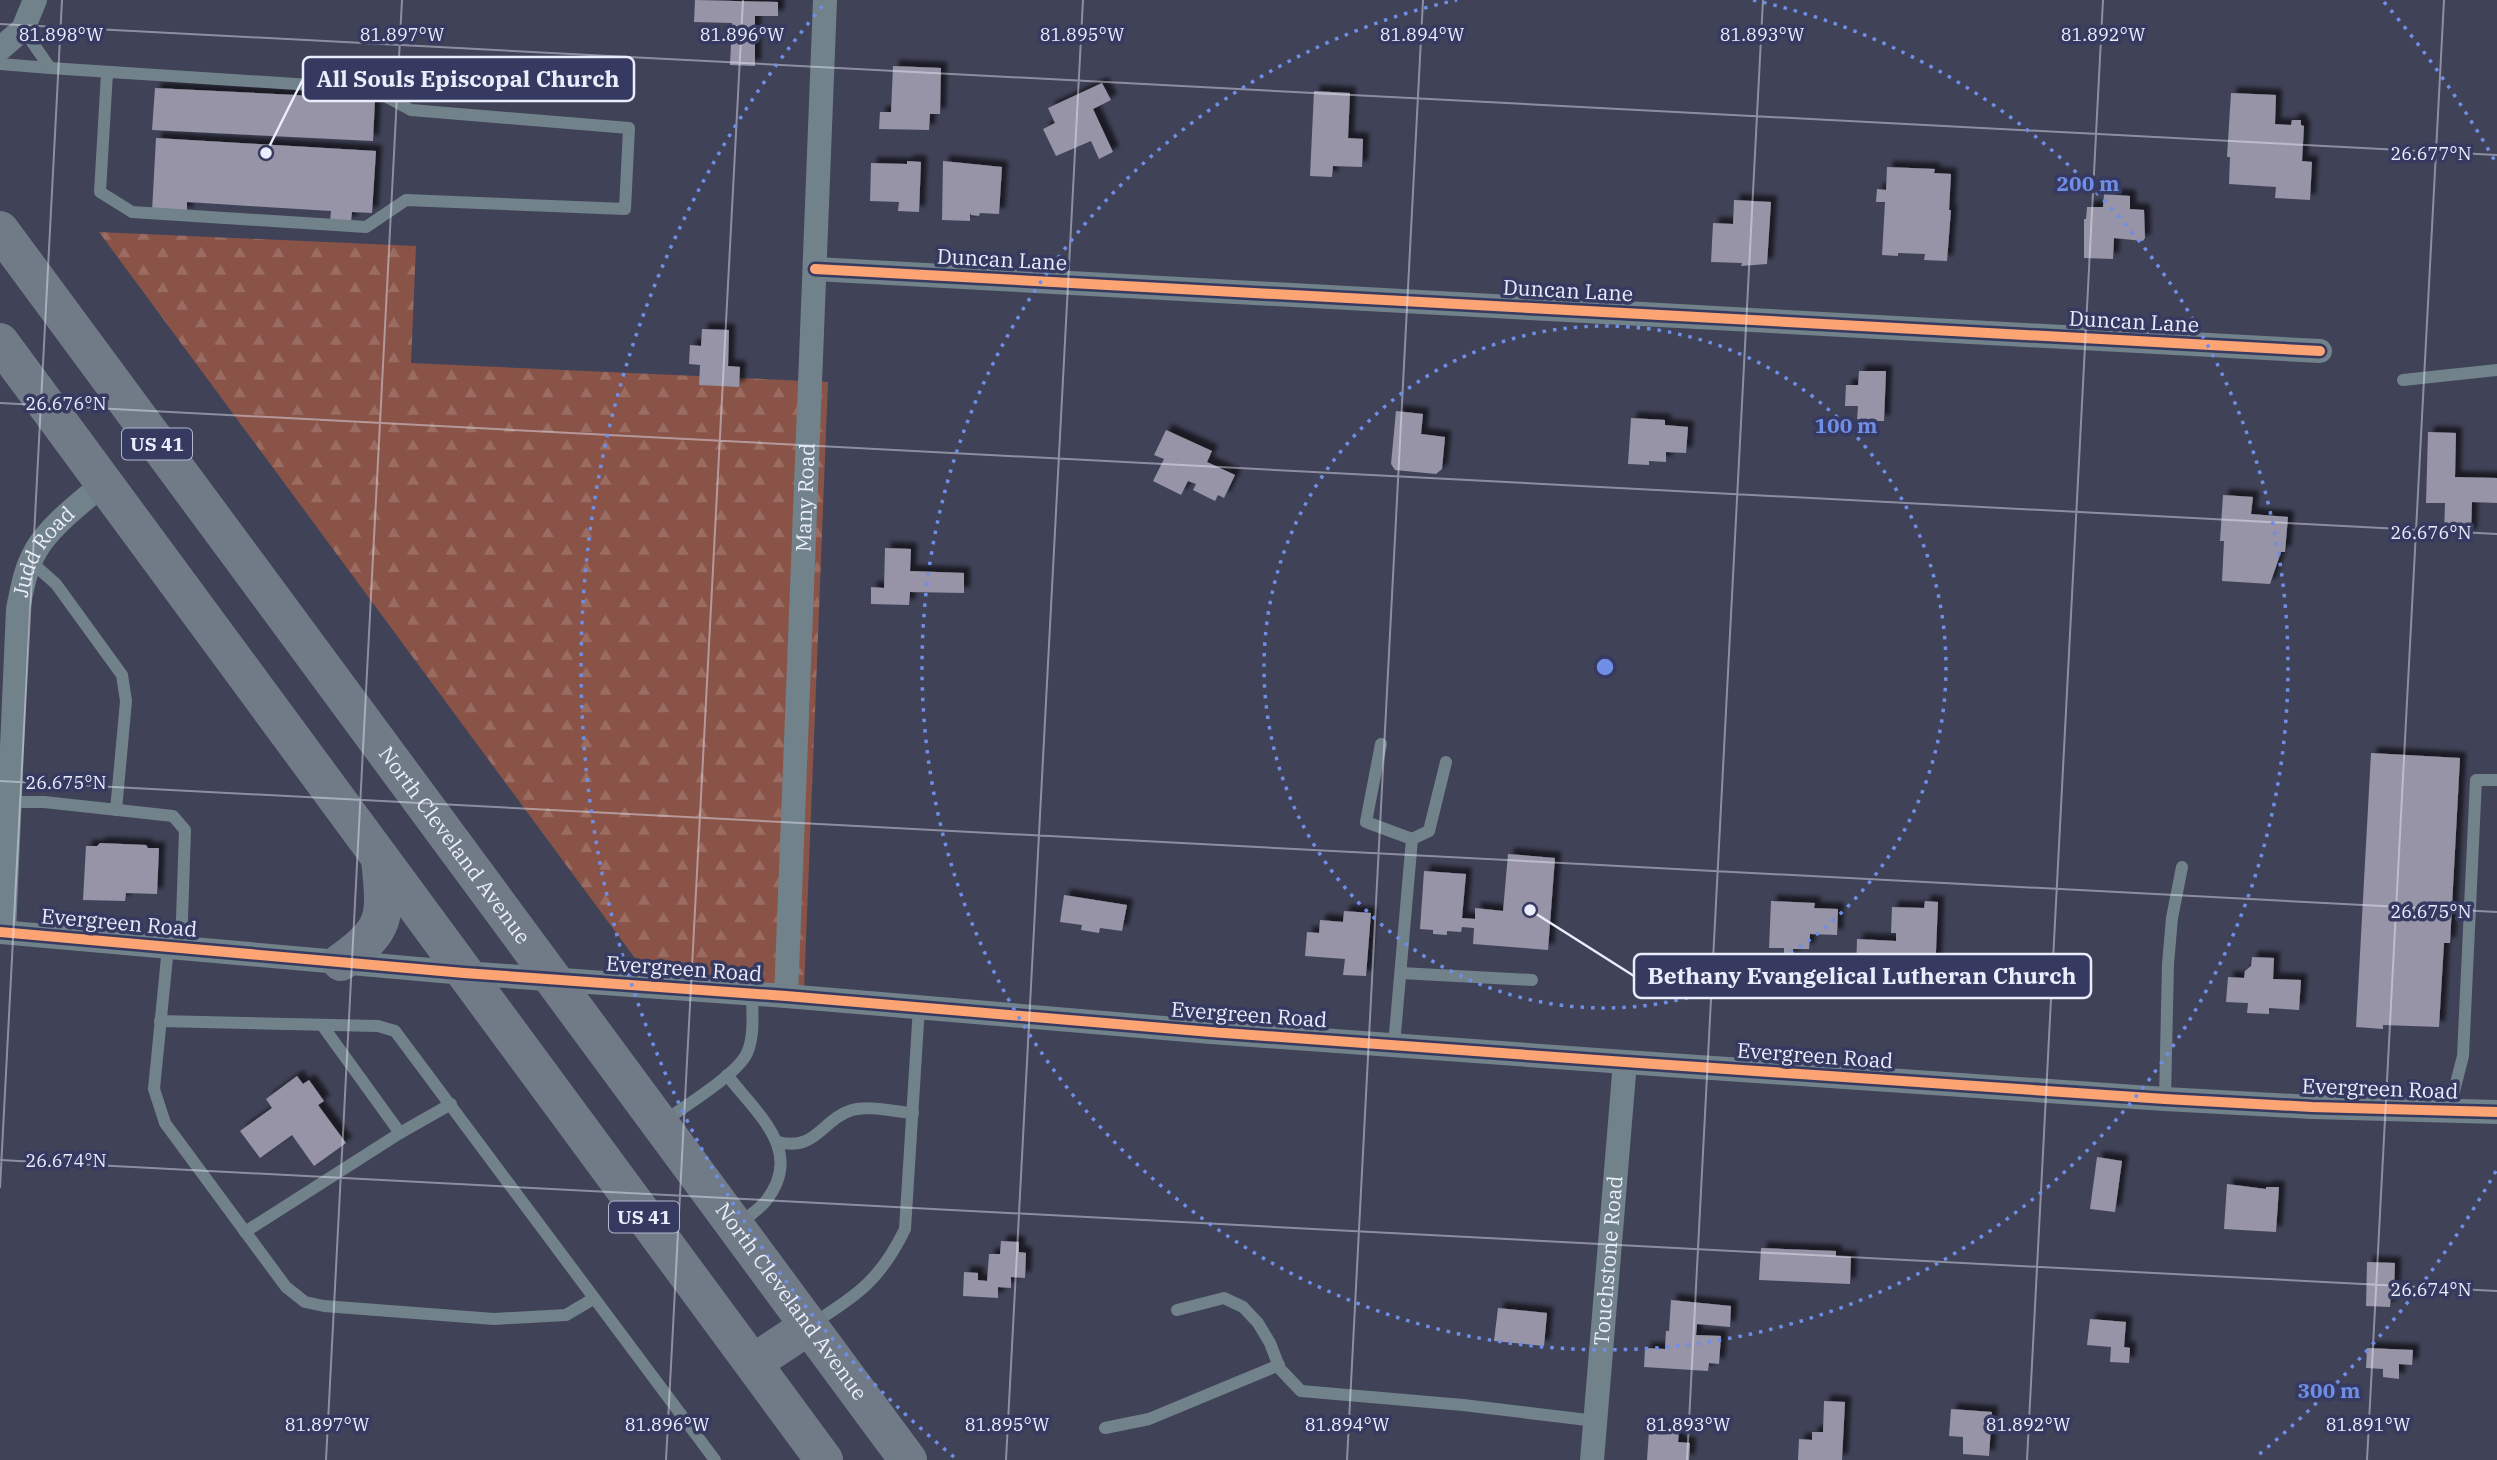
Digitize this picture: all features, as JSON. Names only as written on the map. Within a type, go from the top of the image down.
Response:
[{"type":"main road","name":"North Cleveland Avenue","points":[[0,230],[908,1460]]},
{"type":"main road","name":"US 41","points":[[0,342],[824,1460]]},
{"type":"main road","points":[[341,962],[366,945],[380,924],[384,902],[380,858]]},
{"type":"main road","points":[[752,1363],[809,1326]]},
{"type":"street","points":[[0,49],[23,29],[35,0]]},
{"type":"street","name":"Many Road","points":[[786,996],[825,0]]},
{"type":"street","name":"Duncan Lane","points":[[815,269],[2320,351]]},
{"type":"street","name":"Judd Road","points":[[2,932],[10,802],[5,773],[18,609],[24,575],[36,549],[104,482]]},
{"type":"street","name":"Evergreen Road","points":[[2,932],[464,973],[1625,1062],[2165,1099],[2497,1112]]},
{"type":"street","name":"Touchstone Road","points":[[1592,1460],[1625,1062]]},
{"type":"lane","points":[[23,29],[50,68]]},
{"type":"lane","points":[[0,64],[372,89],[411,110],[629,128],[625,209],[406,200],[366,227],[132,212],[100,192],[107,73]]},
{"type":"lane","points":[[2403,380],[2497,370]]},
{"type":"lane","points":[[30,561],[56,584],[122,676],[126,701],[116,810]]},
{"type":"lane","points":[[1381,744],[1366,822],[1412,839],[1429,831],[1446,762]]},
{"type":"lane","points":[[2449,1111],[2463,1056],[2476,780],[2497,780]]},
{"type":"lane","points":[[10,802],[44,802],[173,816],[185,830],[175,947],[160,1021],[153,1089],[165,1123],[286,1287],[305,1302],[314,1304],[494,1319],[566,1315],[593,1299]]},
{"type":"lane","points":[[1394,1045],[1412,839]]},
{"type":"lane","points":[[2165,1099],[2169,953],[2172,918],[2182,867]]},
{"type":"lane","points":[[1401,973],[1532,980]]},
{"type":"lane","points":[[660,1124],[736,1069],[747,1054],[752,1035],[752,993]]},
{"type":"lane","points":[[809,1326],[854,1297],[877,1275],[893,1253],[905,1229],[919,1007]]},
{"type":"lane","points":[[160,1021],[378,1026],[395,1031],[715,1460]]},
{"type":"lane","points":[[322,1025],[400,1133]]},
{"type":"lane","points":[[727,1075],[778,1142],[782,1158],[779,1176],[765,1202],[736,1227]]},
{"type":"lane","points":[[245,1232],[400,1133],[451,1104]]},
{"type":"lane","points":[[778,1142],[800,1144],[811,1139],[846,1112],[856,1109],[913,1113]]},
{"type":"lane","points":[[1178,1310],[1224,1298],[1243,1307],[1258,1323],[1279,1365],[1301,1391],[1463,1405],[1595,1421]]},
{"type":"lane","points":[[1105,1428],[1149,1419],[1279,1365]]},
{"type":"green space","points":[[99,232],[416,246],[411,363],[828,382],[804,991],[654,984]]},
{"type":"building","points":[[695,0],[778,2],[778,16],[755,16],[755,66],[730,65],[732,23],[694,22]]},
{"type":"building","points":[[893,66],[941,68],[940,114],[930,114],[929,130],[879,129],[880,112],[891,112]]},
{"type":"building","points":[[1102,83],[1111,100],[1093,109],[1113,152],[1099,159],[1091,141],[1056,156],[1043,129],[1055,123],[1048,108]]},
{"type":"building","points":[[155,88],[375,99],[373,141],[152,130]]},
{"type":"building","points":[[1314,91],[1350,93],[1348,138],[1363,139],[1362,167],[1333,166],[1332,177],[1310,176]]},
{"type":"building","points":[[2231,93],[2276,95],[2275,124],[2291,125],[2292,120],[2301,120],[2301,125],[2304,126],[2302,161],[2312,162],[2310,200],[2275,198],[2276,187],[2229,184],[2230,157],[2227,157]]},
{"type":"building","points":[[156,138],[376,151],[372,213],[352,212],[351,222],[330,221],[331,211],[187,202],[187,213],[152,211]]},
{"type":"building","points":[[907,161],[921,162],[919,212],[898,211],[899,202],[870,201],[871,163],[907,164]]},
{"type":"building","points":[[943,161],[1002,167],[999,214],[980,213],[979,216],[970,213],[970,221],[942,220]]},
{"type":"building","points":[[1887,167],[1935,169],[1934,173],[1951,174],[1947,261],[1924,260],[1925,254],[1882,255],[1885,202],[1876,202],[1877,189],[1886,190]]},
{"type":"building","points":[[2104,194],[2130,196],[2130,209],[2144,210],[2145,238],[2143,241],[2114,238],[2113,259],[2084,258],[2084,219],[2087,207],[2103,207]]},
{"type":"building","points":[[1734,200],[1771,202],[1767,264],[1741,266],[1742,263],[1711,262],[1713,223],[1733,224]]},
{"type":"building","points":[[702,329],[729,330],[728,366],[740,367],[739,387],[699,385],[700,365],[689,364],[690,345],[701,346]]},
{"type":"building","points":[[1859,371],[1886,371],[1884,421],[1857,421],[1858,406],[1845,406],[1846,385],[1858,385]]},
{"type":"building","points":[[1396,411],[1423,414],[1421,434],[1445,437],[1442,469],[1436,474],[1395,470],[1391,464]]},
{"type":"building","points":[[1631,418],[1665,420],[1665,425],[1688,427],[1686,453],[1666,452],[1666,462],[1649,461],[1649,465],[1628,464]]},
{"type":"building","points":[[1166,430],[1212,451],[1207,462],[1235,475],[1224,498],[1218,495],[1215,501],[1193,490],[1196,484],[1188,481],[1181,495],[1153,481],[1164,459],[1154,455]]},
{"type":"building","points":[[2428,432],[2456,433],[2455,477],[2497,478],[2497,503],[2472,502],[2471,535],[2444,534],[2445,503],[2426,503]]},
{"type":"building","points":[[2223,495],[2253,497],[2251,514],[2288,517],[2285,552],[2281,552],[2270,584],[2222,581],[2224,541],[2220,541]]},
{"type":"building","points":[[885,548],[911,549],[910,571],[964,573],[964,593],[910,592],[909,605],[871,604],[871,587],[884,588]]},
{"type":"building","points":[[2371,753],[2460,758],[2450,943],[2444,943],[2439,1027],[2356,1027]]},
{"type":"building","points":[[100,843],[159,848],[157,894],[126,893],[125,901],[83,900],[86,846],[97,846]]},
{"type":"building","points":[[1508,854],[1555,858],[1548,950],[1473,944],[1474,928],[1462,927],[1461,932],[1447,931],[1447,935],[1420,929],[1424,871],[1466,874],[1462,918],[1475,919],[1475,908],[1503,911]]},
{"type":"building","points":[[1064,895],[1127,905],[1122,931],[1100,928],[1099,933],[1081,930],[1082,925],[1060,922]]},
{"type":"building","points":[[1771,901],[1815,903],[1814,908],[1838,909],[1837,935],[1810,934],[1809,949],[1793,949],[1793,957],[1784,956],[1784,948],[1769,948]]},
{"type":"building","points":[[1925,901],[1938,902],[1935,976],[1856,972],[1857,939],[1896,941],[1896,933],[1891,933],[1892,907],[1924,908]]},
{"type":"building","points":[[1344,911],[1371,913],[1366,976],[1343,975],[1345,959],[1305,956],[1307,932],[1319,933],[1320,920],[1343,922]]},
{"type":"building","points":[[2252,957],[2274,958],[2273,979],[2301,980],[2299,1010],[2269,1008],[2269,1014],[2247,1013],[2248,1003],[2226,1002],[2228,977],[2244,978],[2245,971],[2251,966]]},
{"type":"building","points":[[297,1076],[303,1084],[309,1080],[324,1101],[318,1105],[346,1143],[314,1166],[292,1135],[260,1158],[240,1131],[272,1108],[266,1099]]},
{"type":"building","points":[[2097,1157],[2122,1161],[2115,1212],[2090,1209]]},
{"type":"building","points":[[2227,1184],[2266,1189],[2279,1187],[2276,1232],[2224,1229]]},
{"type":"building","points":[[1001,1241],[1019,1242],[1019,1252],[1026,1253],[1025,1278],[1011,1277],[1011,1288],[998,1287],[998,1298],[963,1296],[964,1272],[978,1273],[978,1280],[987,1281],[989,1254],[1000,1254]]},
{"type":"building","points":[[1761,1248],[1836,1251],[1836,1256],[1851,1257],[1850,1284],[1759,1280]]},
{"type":"building","points":[[2367,1262],[2395,1263],[2394,1292],[2391,1292],[2390,1307],[2366,1306]]},
{"type":"building","points":[[1671,1300],[1731,1306],[1730,1327],[1697,1324],[1696,1335],[1721,1336],[1719,1364],[1709,1363],[1708,1371],[1644,1367],[1645,1348],[1665,1349]]},
{"type":"building","points":[[1498,1308],[1547,1313],[1544,1346],[1494,1341]]},
{"type":"building","points":[[2090,1319],[2126,1322],[2124,1347],[2130,1348],[2129,1363],[2110,1362],[2111,1347],[2087,1345]]},
{"type":"building","points":[[2367,1348],[2413,1350],[2412,1365],[2399,1364],[2399,1379],[2383,1377],[2383,1369],[2366,1368]]},
{"type":"building","points":[[1824,1401],[1845,1402],[1842,1460],[1798,1460],[1799,1439],[1812,1440],[1812,1432],[1823,1432]]},
{"type":"building","points":[[1951,1409],[1992,1412],[1989,1456],[1963,1454],[1963,1437],[1949,1436]]},
{"type":"building","points":[[1649,1430],[1679,1432],[1678,1442],[1690,1443],[1689,1460],[1647,1460]]},
{"type":"cycle path","points":[[815,269],[2320,351]]},
{"type":"cycle path","points":[[0,932],[464,973],[1625,1062],[2165,1099],[2312,1107],[2497,1112]]},
{"type":"place","name":"All Souls Episcopal Church","points":[[266,153]]},
{"type":"place","name":"Bethany Evangelical Lutheran Church","points":[[1530,910]]}]
